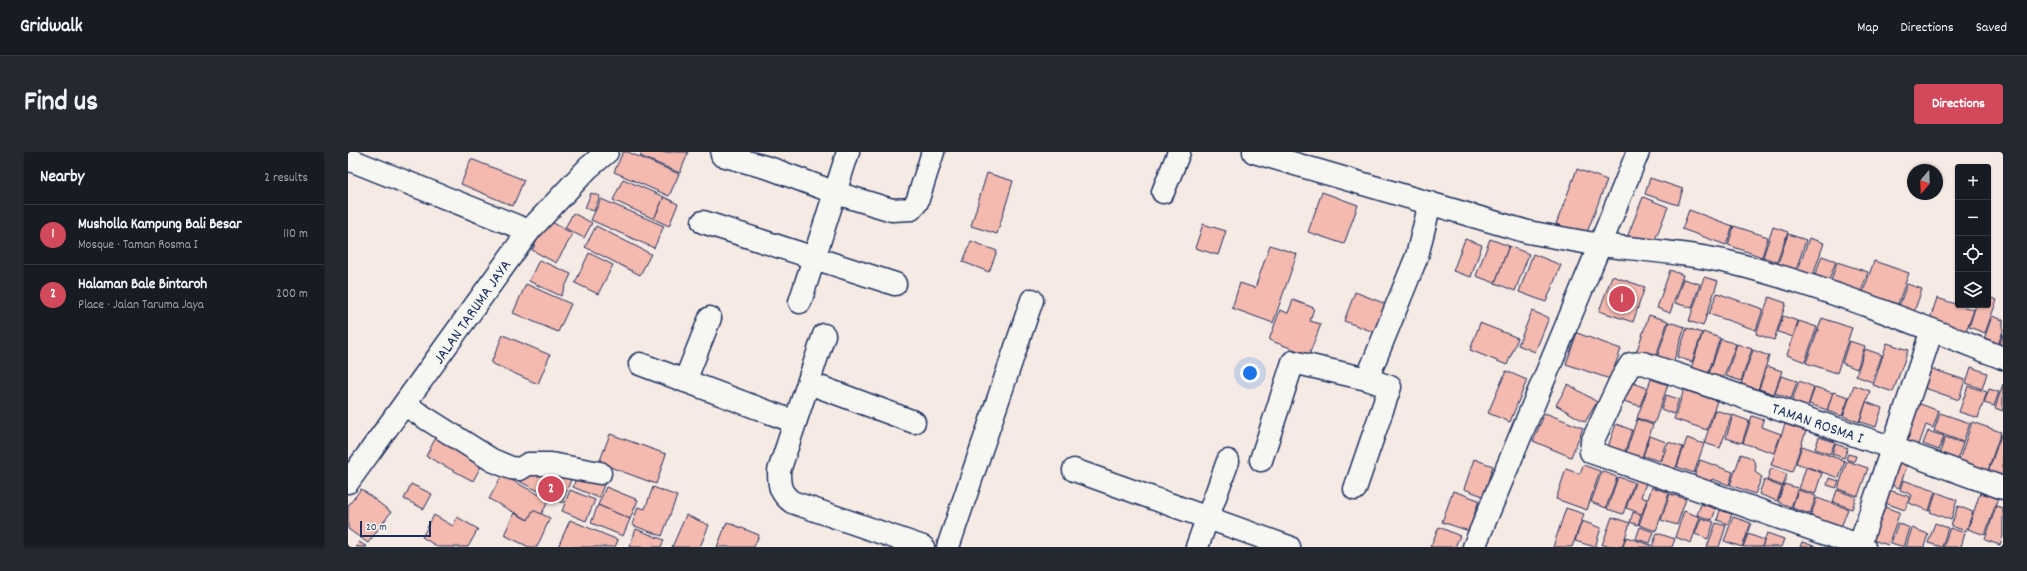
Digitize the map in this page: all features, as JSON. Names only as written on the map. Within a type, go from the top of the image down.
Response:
[{"type":"street","name":"JALAN TARUMA JAYA","points":[[348,482],[405,405],[528,230],[588,168],[607,152]]},
{"type":"street","points":[[800,302],[848,152]]},
{"type":"street","points":[[722,155],[775,160],[836,193],[892,210],[911,209],[916,202],[933,152]]},
{"type":"street","points":[[1162,192],[1179,152]]},
{"type":"street","points":[[1254,152],[1528,232],[1600,245],[1692,255],[1731,263],[1796,281],[1932,330],[2003,358]]},
{"type":"street","points":[[1474,547],[1638,152]]},
{"type":"street","points":[[348,159],[528,230]]},
{"type":"street","points":[[1367,379],[1417,256],[1430,203]]},
{"type":"street","points":[[703,222],[896,284]]},
{"type":"street","points":[[948,547],[1032,300]]},
{"type":"street","points":[[685,381],[710,318]]},
{"type":"street","points":[[1861,546],[1932,330]]},
{"type":"street","points":[[824,335],[779,471],[779,484],[783,495],[792,502],[923,547]]},
{"type":"street","points":[[1261,460],[1294,362],[1367,379],[1390,387],[1355,489]]},
{"type":"street","name":"TAMAN ROSMA I","points":[[1861,546],[1590,452],[1592,442],[1622,378],[1631,364],[1643,363],[1893,448],[2003,488]]},
{"type":"street","points":[[640,364],[795,422]]},
{"type":"street","points":[[809,383],[914,422]]},
{"type":"street","points":[[405,405],[492,460],[511,468],[520,469],[528,464],[551,464],[600,473]]},
{"type":"street","points":[[1197,547],[1228,461]]},
{"type":"street","points":[[1074,470],[1288,547]]},
{"type":"building","points":[[623,152],[628,152],[679,174],[669,196],[614,172]]},
{"type":"building","points":[[642,152],[688,153],[680,173],[640,156]]},
{"type":"building","points":[[471,159],[524,180],[513,206],[461,184]]},
{"type":"building","points":[[1577,169],[1607,180],[1586,235],[1556,224]]},
{"type":"building","points":[[987,173],[1013,181],[997,234],[971,226]]},
{"type":"building","points":[[1650,178],[1683,189],[1678,205],[1645,194]]},
{"type":"building","points":[[623,179],[664,197],[654,219],[613,200]]},
{"type":"building","points":[[1322,192],[1358,205],[1344,244],[1308,232]]},
{"type":"building","points":[[591,193],[600,196],[594,211],[585,208]]},
{"type":"building","points":[[664,197],[678,204],[669,226],[654,219]]},
{"type":"building","points":[[1643,197],[1668,207],[1651,250],[1626,240]]},
{"type":"building","points":[[601,199],[664,226],[654,248],[591,220]]},
{"type":"building","points":[[1689,210],[1733,226],[1726,245],[1682,229]]},
{"type":"building","points":[[573,213],[592,223],[584,238],[565,228]]},
{"type":"building","points":[[548,220],[573,234],[556,263],[532,250]]},
{"type":"building","points":[[1203,224],[1226,231],[1218,255],[1195,248]]},
{"type":"building","points":[[596,226],[651,254],[640,275],[585,247]]},
{"type":"building","points":[[1734,226],[1768,237],[1762,257],[1728,245]]},
{"type":"building","points":[[1773,227],[1788,232],[1777,262],[1763,257]]},
{"type":"building","points":[[1788,234],[1806,240],[1793,279],[1775,272]]},
{"type":"building","points":[[1809,238],[1824,243],[1813,275],[1798,270]]},
{"type":"building","points":[[1465,239],[1482,245],[1471,277],[1453,271]]},
{"type":"building","points":[[1490,239],[1509,246],[1495,283],[1476,276]]},
{"type":"building","points":[[971,241],[997,251],[989,272],[963,262]]},
{"type":"building","points":[[1270,245],[1297,254],[1273,323],[1232,308],[1240,283],[1255,288]]},
{"type":"building","points":[[1509,246],[1529,254],[1515,291],[1495,283]]},
{"type":"building","points":[[589,253],[613,265],[598,294],[575,283]]},
{"type":"building","points":[[1533,254],[1561,265],[1546,302],[1519,292]]},
{"type":"building","points":[[1822,256],[1836,261],[1829,280],[1815,275]]},
{"type":"building","points":[[539,260],[571,274],[561,296],[529,281]]},
{"type":"building","points":[[1874,261],[1909,273],[1898,304],[1863,292]]},
{"type":"building","points":[[1837,262],[1868,272],[1861,292],[1831,281]]},
{"type":"building","points":[[1670,270],[1683,275],[1670,313],[1657,308]]},
{"type":"building","points":[[1612,276],[1645,287],[1633,322],[1599,311]]},
{"type":"building","points":[[1704,277],[1718,281],[1703,326],[1689,321]]},
{"type":"building","points":[[1683,279],[1700,284],[1692,308],[1675,303]]},
{"type":"building","points":[[526,284],[571,304],[558,332],[513,313]]},
{"type":"building","points":[[1907,284],[1922,289],[1913,315],[1898,309]]},
{"type":"building","points":[[1355,292],[1386,304],[1374,332],[1344,321]]},
{"type":"building","points":[[1717,293],[1763,309],[1756,330],[1709,314]]},
{"type":"building","points":[[1769,297],[1786,303],[1774,340],[1756,334]]},
{"type":"building","points":[[1937,298],[1955,304],[1955,308],[1968,308],[1974,310],[1966,332],[1930,319]]},
{"type":"building","points":[[1991,298],[1997,300],[1985,333],[1969,327],[1975,308],[1991,308]]},
{"type":"building","points":[[1293,300],[1314,308],[1310,321],[1321,324],[1309,355],[1269,340],[1280,310],[1288,313]]},
{"type":"building","points":[[1532,311],[1549,318],[1535,352],[1518,345]]},
{"type":"building","points":[[1649,315],[1668,321],[1653,365],[1634,359]]},
{"type":"building","points":[[1783,316],[1798,321],[1793,337],[1778,332]]},
{"type":"building","points":[[1992,316],[2003,320],[2003,331],[1995,353],[1981,348]]},
{"type":"building","points":[[1822,318],[1852,328],[1837,373],[1806,363]]},
{"type":"building","points":[[1799,321],[1817,327],[1805,362],[1787,355]]},
{"type":"building","points":[[1669,322],[1685,327],[1670,372],[1654,366]]},
{"type":"building","points":[[1480,323],[1518,338],[1507,365],[1470,350]]},
{"type":"building","points":[[1687,328],[1702,333],[1692,362],[1677,357]]},
{"type":"building","points":[[1703,332],[1720,338],[1707,377],[1690,371]]},
{"type":"building","points":[[1577,333],[1621,349],[1610,379],[1566,364]]},
{"type":"building","points":[[2003,333],[2003,353],[1997,351]]},
{"type":"building","points":[[503,335],[550,355],[538,384],[491,363]]},
{"type":"building","points":[[1721,339],[1736,344],[1723,379],[1709,374]]},
{"type":"building","points":[[1849,341],[1865,346],[1857,369],[1842,363]]},
{"type":"building","points":[[1887,343],[1908,350],[1893,392],[1873,385]]},
{"type":"building","points":[[1737,344],[1752,349],[1741,381],[1726,376]]},
{"type":"building","points":[[1865,349],[1882,355],[1872,382],[1856,376]]},
{"type":"building","points":[[1753,350],[1769,356],[1758,390],[1741,384]]},
{"type":"building","points":[[1767,366],[1782,371],[1774,394],[1759,389]]},
{"type":"building","points":[[1971,367],[1987,373],[1982,389],[1966,383]]},
{"type":"building","points":[[1929,368],[1965,380],[1959,400],[1922,387]]},
{"type":"building","points":[[1506,371],[1527,380],[1510,422],[1488,413]]},
{"type":"building","points":[[1781,376],[1797,381],[1791,399],[1775,393]]},
{"type":"building","points":[[1651,379],[1668,385],[1654,424],[1637,418]]},
{"type":"building","points":[[1627,381],[1647,388],[1640,406],[1620,400]]},
{"type":"building","points":[[1799,381],[1814,387],[1806,412],[1790,406]]},
{"type":"building","points":[[1568,384],[1597,402],[1585,422],[1556,405]]},
{"type":"building","points":[[2003,384],[2003,411],[1995,408]]},
{"type":"building","points":[[1854,385],[1870,391],[1859,422],[1843,416]]},
{"type":"building","points":[[1968,386],[1987,392],[1978,418],[1959,412]]},
{"type":"building","points":[[1815,387],[1833,393],[1827,410],[1809,404]]},
{"type":"building","points":[[1989,389],[1999,392],[1994,406],[1984,403]]},
{"type":"building","points":[[1684,390],[1717,401],[1707,430],[1674,419]]},
{"type":"building","points":[[1833,392],[1849,397],[1842,416],[1827,411]]},
{"type":"building","points":[[1666,395],[1679,399],[1674,414],[1661,409]]},
{"type":"building","points":[[1866,402],[1882,408],[1876,427],[1860,422]]},
{"type":"building","points":[[1915,402],[1939,411],[1933,428],[1926,425],[1916,453],[1899,446]]},
{"type":"building","points":[[1715,410],[1732,415],[1720,448],[1704,443]]},
{"type":"building","points":[[1545,413],[1583,428],[1571,457],[1533,441]]},
{"type":"building","points":[[1940,413],[1970,423],[1963,442],[1934,431]]},
{"type":"building","points":[[1733,415],[1749,421],[1742,443],[1726,438]]},
{"type":"building","points":[[1752,416],[1764,420],[1762,427],[1781,434],[1774,453],[1743,443]]},
{"type":"building","points":[[1637,419],[1653,425],[1639,466],[1623,461]]},
{"type":"building","points":[[1972,422],[2001,432],[1985,479],[1956,469]]},
{"type":"building","points":[[1616,424],[1632,430],[1622,461],[1605,455]]},
{"type":"building","points":[[1785,424],[1806,431],[1792,472],[1771,465]]},
{"type":"building","points":[[1928,431],[1944,436],[1939,450],[1923,444]]},
{"type":"building","points":[[439,432],[486,457],[473,481],[426,456]]},
{"type":"building","points":[[610,434],[666,454],[656,484],[599,463]]},
{"type":"building","points":[[2001,435],[2003,435],[2003,483],[1985,481]]},
{"type":"building","points":[[1650,436],[1666,442],[1660,461],[1643,456]]},
{"type":"building","points":[[1819,437],[1835,442],[1830,454],[1815,449]]},
{"type":"building","points":[[1945,437],[1963,443],[1954,468],[1937,462]]},
{"type":"building","points":[[1687,438],[1704,444],[1694,473],[1677,467]]},
{"type":"building","points":[[1668,442],[1683,447],[1672,479],[1657,474]]},
{"type":"building","points":[[1835,444],[1848,448],[1844,458],[1832,454]]},
{"type":"building","points":[[1802,446],[1845,461],[1839,478],[1796,463]]},
{"type":"building","points":[[1741,454],[1752,458],[1756,465],[1755,472],[1762,477],[1755,494],[1730,485]]},
{"type":"building","points":[[1848,454],[1856,456],[1854,462],[1846,459]]},
{"type":"building","points":[[1474,459],[1493,466],[1483,496],[1464,489]]},
{"type":"building","points":[[1700,460],[1733,472],[1729,485],[1712,479],[1707,492],[1691,486]]},
{"type":"building","points":[[1892,460],[1907,466],[1899,488],[1884,482]]},
{"type":"building","points":[[1847,461],[1868,468],[1858,496],[1838,489]]},
{"type":"building","points":[[1583,465],[1600,471],[1587,510],[1556,499],[1566,469],[1580,474]]},
{"type":"building","points":[[1806,467],[1822,473],[1815,494],[1799,489]]},
{"type":"building","points":[[1771,468],[1787,474],[1783,486],[1767,480]]},
{"type":"building","points":[[1602,471],[1617,477],[1606,508],[1591,502]]},
{"type":"building","points":[[578,473],[604,484],[599,498],[573,487]]},
{"type":"building","points":[[573,474],[562,503],[507,475]]},
{"type":"building","points":[[502,475],[549,500],[536,524],[489,499]]},
{"type":"building","points":[[1618,477],[1634,482],[1623,514],[1607,509]]},
{"type":"building","points":[[1829,478],[1839,481],[1836,488],[1827,485]]},
{"type":"building","points":[[1636,480],[1646,483],[1641,497],[1647,499],[1642,514],[1626,508]]},
{"type":"building","points":[[1764,480],[1782,487],[1777,501],[1759,494]]},
{"type":"building","points":[[1903,480],[1935,491],[1929,511],[1909,503],[1912,495],[1900,490]]},
{"type":"building","points":[[411,484],[432,494],[424,509],[404,499]]},
{"type":"building","points":[[1784,484],[1798,488],[1791,507],[1778,502]]},
{"type":"building","points":[[606,487],[638,500],[630,519],[598,505]]},
{"type":"building","points":[[653,487],[677,496],[662,536],[632,525],[638,507],[645,509]]},
{"type":"building","points":[[1652,487],[1669,493],[1656,531],[1639,525]]},
{"type":"building","points":[[361,489],[391,512],[368,543],[348,529],[348,506]]},
{"type":"building","points":[[1886,489],[1910,497],[1905,510],[1882,502]]},
{"type":"building","points":[[570,490],[595,500],[586,521],[562,511]]},
{"type":"building","points":[[1798,490],[1816,496],[1810,514],[1792,508]]},
{"type":"building","points":[[1837,490],[1856,497],[1852,509],[1833,502]]},
{"type":"building","points":[[1453,491],[1479,500],[1469,531],[1442,522]]},
{"type":"building","points":[[1936,492],[1957,500],[1951,520],[1930,512]]},
{"type":"building","points":[[1980,493],[1998,498],[1985,535],[1968,529]]},
{"type":"building","points":[[1670,494],[1686,499],[1677,525],[1661,520]]},
{"type":"building","points":[[1817,498],[1848,509],[1840,530],[1809,520]]},
{"type":"building","points":[[1701,504],[1716,509],[1712,520],[1697,515]]},
{"type":"building","points":[[598,505],[630,519],[623,536],[591,523]]},
{"type":"building","points":[[1881,506],[1900,512],[1888,545],[1869,539]]},
{"type":"building","points":[[1958,506],[1973,512],[1966,531],[1951,526]]},
{"type":"building","points":[[1996,506],[2003,508],[2003,536],[2000,545],[1985,540]]},
{"type":"building","points":[[1566,508],[1584,514],[1572,547],[1553,547]]},
{"type":"building","points":[[533,510],[550,518],[537,547],[529,547],[504,535],[514,513],[528,520]]},
{"type":"building","points":[[1720,510],[1732,514],[1728,524],[1717,520]]},
{"type":"building","points":[[1684,511],[1700,517],[1691,543],[1675,537]]},
{"type":"building","points":[[1633,512],[1641,515],[1638,525],[1630,522]]},
{"type":"building","points":[[434,515],[453,526],[457,517],[478,529],[468,547],[438,547],[422,537]]},
{"type":"building","points":[[686,515],[709,525],[700,547],[672,547]]},
{"type":"building","points":[[1612,517],[1630,523],[1622,547],[1602,545]]},
{"type":"building","points":[[1733,517],[1751,523],[1742,547],[1724,541]]},
{"type":"building","points":[[1701,518],[1714,522],[1708,539],[1695,534]]},
{"type":"building","points":[[570,520],[618,540],[615,547],[558,547]]},
{"type":"building","points":[[1582,521],[1601,528],[1595,547],[1575,541]]},
{"type":"building","points":[[727,522],[759,535],[754,547],[717,547]]},
{"type":"building","points":[[1716,523],[1726,526],[1719,547],[1707,547]]},
{"type":"building","points":[[1898,523],[1910,528],[1904,547],[1891,543]]},
{"type":"building","points":[[1935,523],[1948,528],[1942,547],[1928,543]]},
{"type":"building","points":[[1439,527],[1460,536],[1455,547],[1430,547]]},
{"type":"building","points":[[1640,527],[1654,532],[1650,543],[1636,539]]},
{"type":"building","points":[[1912,528],[1928,534],[1924,547],[1906,547]]},
{"type":"building","points":[[1950,528],[1965,533],[1961,547],[1943,547]]},
{"type":"building","points":[[636,529],[664,540],[661,547],[629,547]]},
{"type":"building","points":[[1657,533],[1675,539],[1672,547],[1652,547]]},
{"type":"building","points":[[1767,533],[1784,539],[1781,547],[1762,547]]},
{"type":"building","points":[[1748,534],[1764,540],[1762,547],[1743,547]]},
{"type":"building","points":[[1626,537],[1651,545],[1650,547],[1623,547]]},
{"type":"building","points":[[359,542],[367,547],[356,547]]},
{"type":"building","points":[[1802,542],[1817,547],[1800,547]]},
{"type":"place","name":"Musholla Kampung Bali Besar","points":[[1622,299]]},
{"type":"place","name":"Halaman Bale Bintaroh","points":[[551,489]]}]
